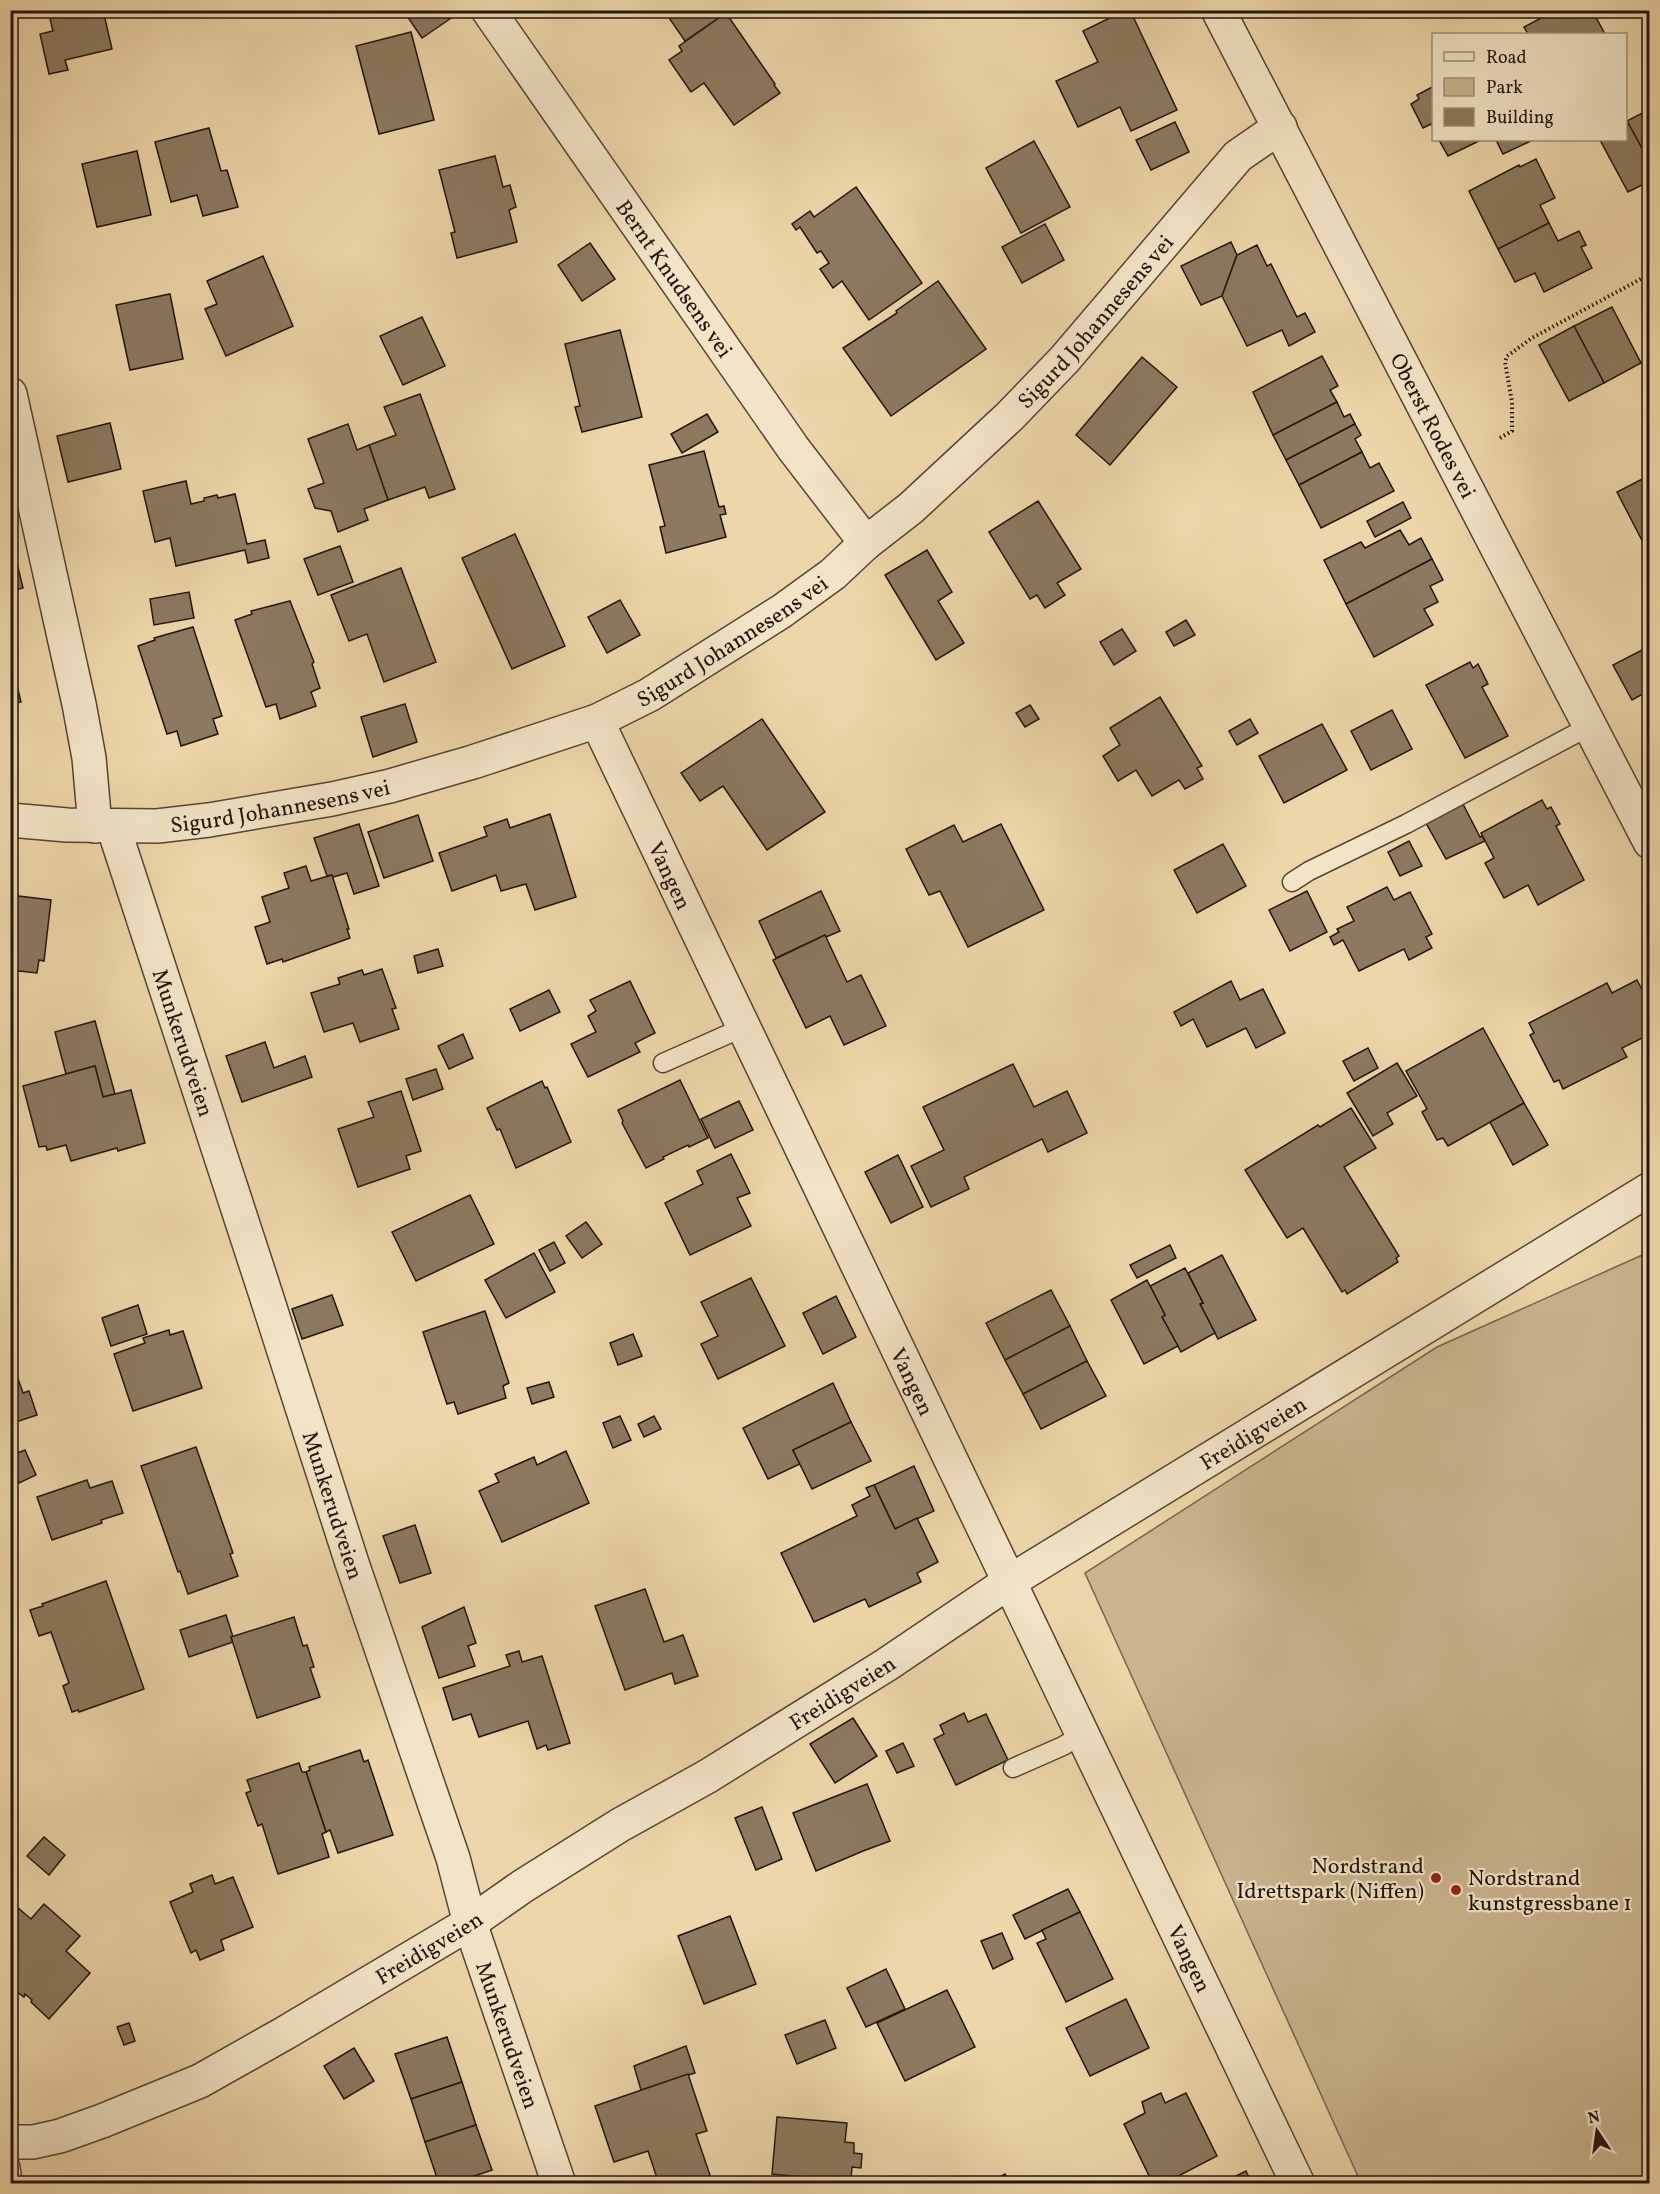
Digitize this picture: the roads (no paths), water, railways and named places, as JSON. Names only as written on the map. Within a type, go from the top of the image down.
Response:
[{"type":"street","name":"Bernt Knudsens vei","points":[[488,10],[793,448],[866,543]]},
{"type":"street","name":"Oberst Rodes vei","points":[[1218,10],[1649,838]]},
{"type":"street","name":"Sigurd Johannesens vei","points":[[10,820],[104,826],[157,826],[209,820],[355,794],[473,762],[597,722],[649,695],[782,611],[833,574],[866,543],[911,508],[1010,416],[1064,360],[1238,156],[1280,127]]},
{"type":"street","name":"Munkerudveien","points":[[10,394],[104,826],[265,1292],[352,1563],[453,1858],[470,1923],[559,2184]]},
{"type":"street","name":"Vangen","points":[[597,722],[1298,2184]]},
{"type":"street","name":"Freidigveien","points":[[10,2142],[33,2142],[60,2136],[102,2121],[200,2081],[285,2033],[470,1923],[620,1825],[708,1776],[886,1665],[1009,1582],[1650,1189]]},
{"type":"lane","points":[[1292,882],[1309,871],[1406,825],[1590,726]]},
{"type":"lane","points":[[663,1063],[742,1028]]},
{"type":"lane","points":[[1013,1768],[1063,1746],[1083,1734]]},
{"type":"lane","points":[[10,2165],[13,2184]]},
{"type":"place","name":"Nordstrand Idrettspark (Niffen)","points":[[1436,1878]]},
{"type":"place","name":"Nordstrand kunstgressbane 1","points":[[1456,1890]]}]
